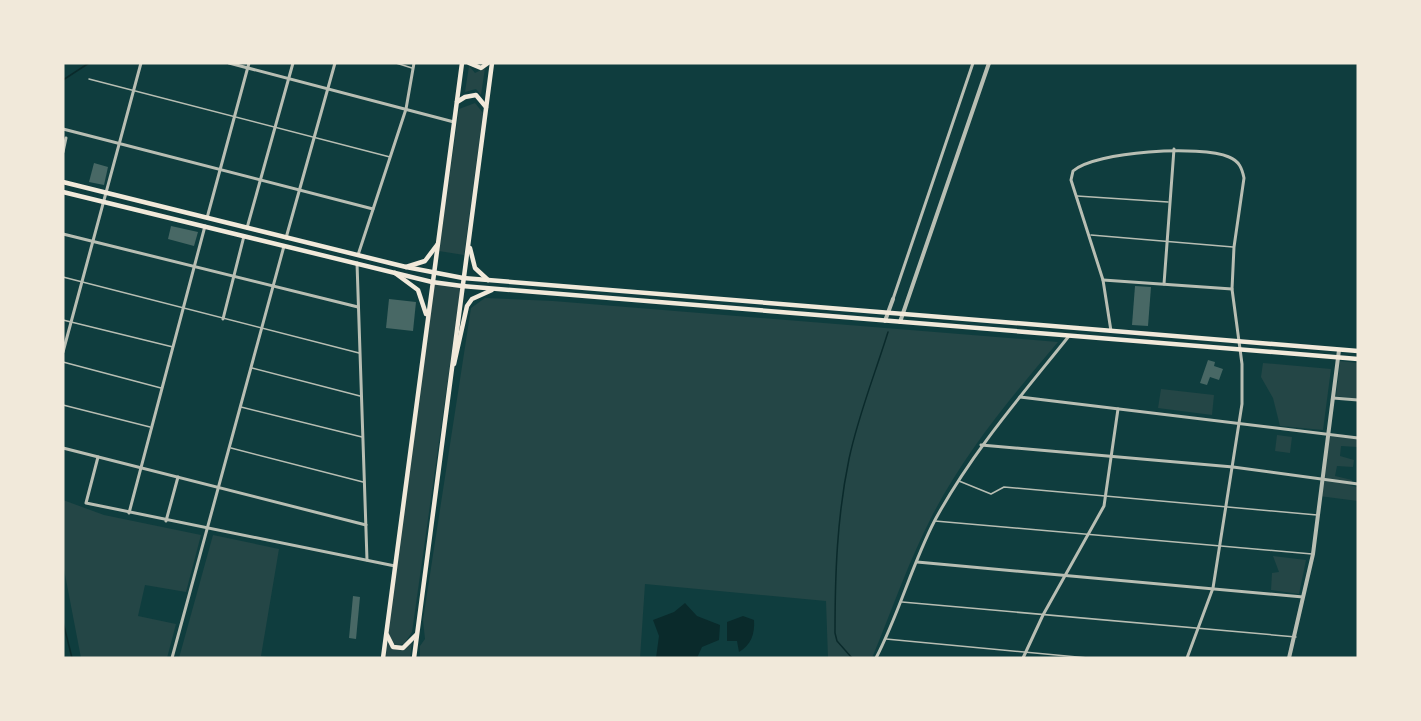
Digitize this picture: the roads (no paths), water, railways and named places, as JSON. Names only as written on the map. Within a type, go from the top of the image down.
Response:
[{"type":"main road","points":[[382,658],[462,63]]},
{"type":"main road","points":[[469,63],[481,68],[490,63]]},
{"type":"main road","points":[[414,658],[490,63]]},
{"type":"main road","points":[[457,102],[465,97],[476,95],[486,107]]},
{"type":"main road","points":[[63,182],[406,267],[463,278],[1358,351]]},
{"type":"main road","points":[[63,192],[432,282],[492,290],[1358,359]]},
{"type":"main road","points":[[469,238],[475,268],[488,280]]},
{"type":"main road","points":[[406,267],[425,261],[438,243]]},
{"type":"main road","points":[[395,273],[422,296],[427,322]]},
{"type":"main road","points":[[450,375],[467,306],[472,299],[492,290]]},
{"type":"main road","points":[[386,632],[393,647],[403,648],[417,633]]},
{"type":"street","points":[[63,352],[141,63]]},
{"type":"street","points":[[229,63],[249,65],[289,78],[454,122]]},
{"type":"street","points":[[247,228],[293,63]]},
{"type":"street","points":[[286,238],[335,63]]},
{"type":"street","points":[[885,321],[973,63]]},
{"type":"street","points":[[900,323],[989,63]]},
{"type":"street","points":[[207,218],[249,65]]},
{"type":"street","points":[[358,255],[406,109],[413,65]]},
{"type":"street","points":[[63,129],[373,209]]},
{"type":"street","points":[[63,152],[66,138]]},
{"type":"street","points":[[1164,284],[1174,149]]},
{"type":"street","points":[[1111,331],[1103,280],[1071,180],[1073,171],[1090,161],[1174,149],[1218,154],[1236,161],[1242,168],[1244,178],[1234,247],[1232,289],[1243,380],[1239,424],[1213,588],[1187,658]]},
{"type":"street","points":[[129,513],[205,226]]},
{"type":"street","points":[[63,234],[358,307]]},
{"type":"street","points":[[224,319],[244,236]]},
{"type":"street","points":[[172,658],[231,448],[284,246]]},
{"type":"street","points":[[357,263],[367,560]]},
{"type":"street","points":[[1103,280],[1232,289]]},
{"type":"street","points":[[876,658],[902,602],[934,521],[981,445],[1069,336]]},
{"type":"street","points":[[1289,658],[1296,637],[1313,554],[1339,350]]},
{"type":"street","points":[[1020,397],[1358,438]]},
{"type":"street","points":[[1333,398],[1358,400]]},
{"type":"street","points":[[1023,658],[1043,615],[1108,496],[1118,409]]},
{"type":"street","points":[[981,445],[1233,467],[1358,484]]},
{"type":"street","points":[[63,448],[366,525]]},
{"type":"street","points":[[98,457],[86,503],[395,566]]},
{"type":"street","points":[[166,521],[178,477]]},
{"type":"street","points":[[917,562],[1304,597]]},
{"type":"lane","points":[[396,63],[413,65]]},
{"type":"lane","points":[[89,79],[391,157]]},
{"type":"lane","points":[[1076,196],[1170,202]]},
{"type":"lane","points":[[1089,235],[1234,247]]},
{"type":"lane","points":[[63,278],[360,354]]},
{"type":"lane","points":[[63,320],[173,347]]},
{"type":"lane","points":[[63,362],[162,388]]},
{"type":"lane","points":[[252,368],[361,397]]},
{"type":"lane","points":[[63,405],[152,428]]},
{"type":"lane","points":[[242,407],[363,437]]},
{"type":"lane","points":[[231,448],[364,482]]},
{"type":"lane","points":[[958,481],[991,494],[1004,487],[1318,516]]},
{"type":"lane","points":[[934,521],[1313,554]]},
{"type":"lane","points":[[902,602],[1296,637]]},
{"type":"lane","points":[[886,639],[1088,658]]},
{"type":"waterway","points":[[63,80],[89,63]]},
{"type":"waterway","points":[[852,658],[837,641],[835,633],[839,524],[853,443],[888,332]]},
{"type":"waterway","points":[[63,622],[72,658]]}]
